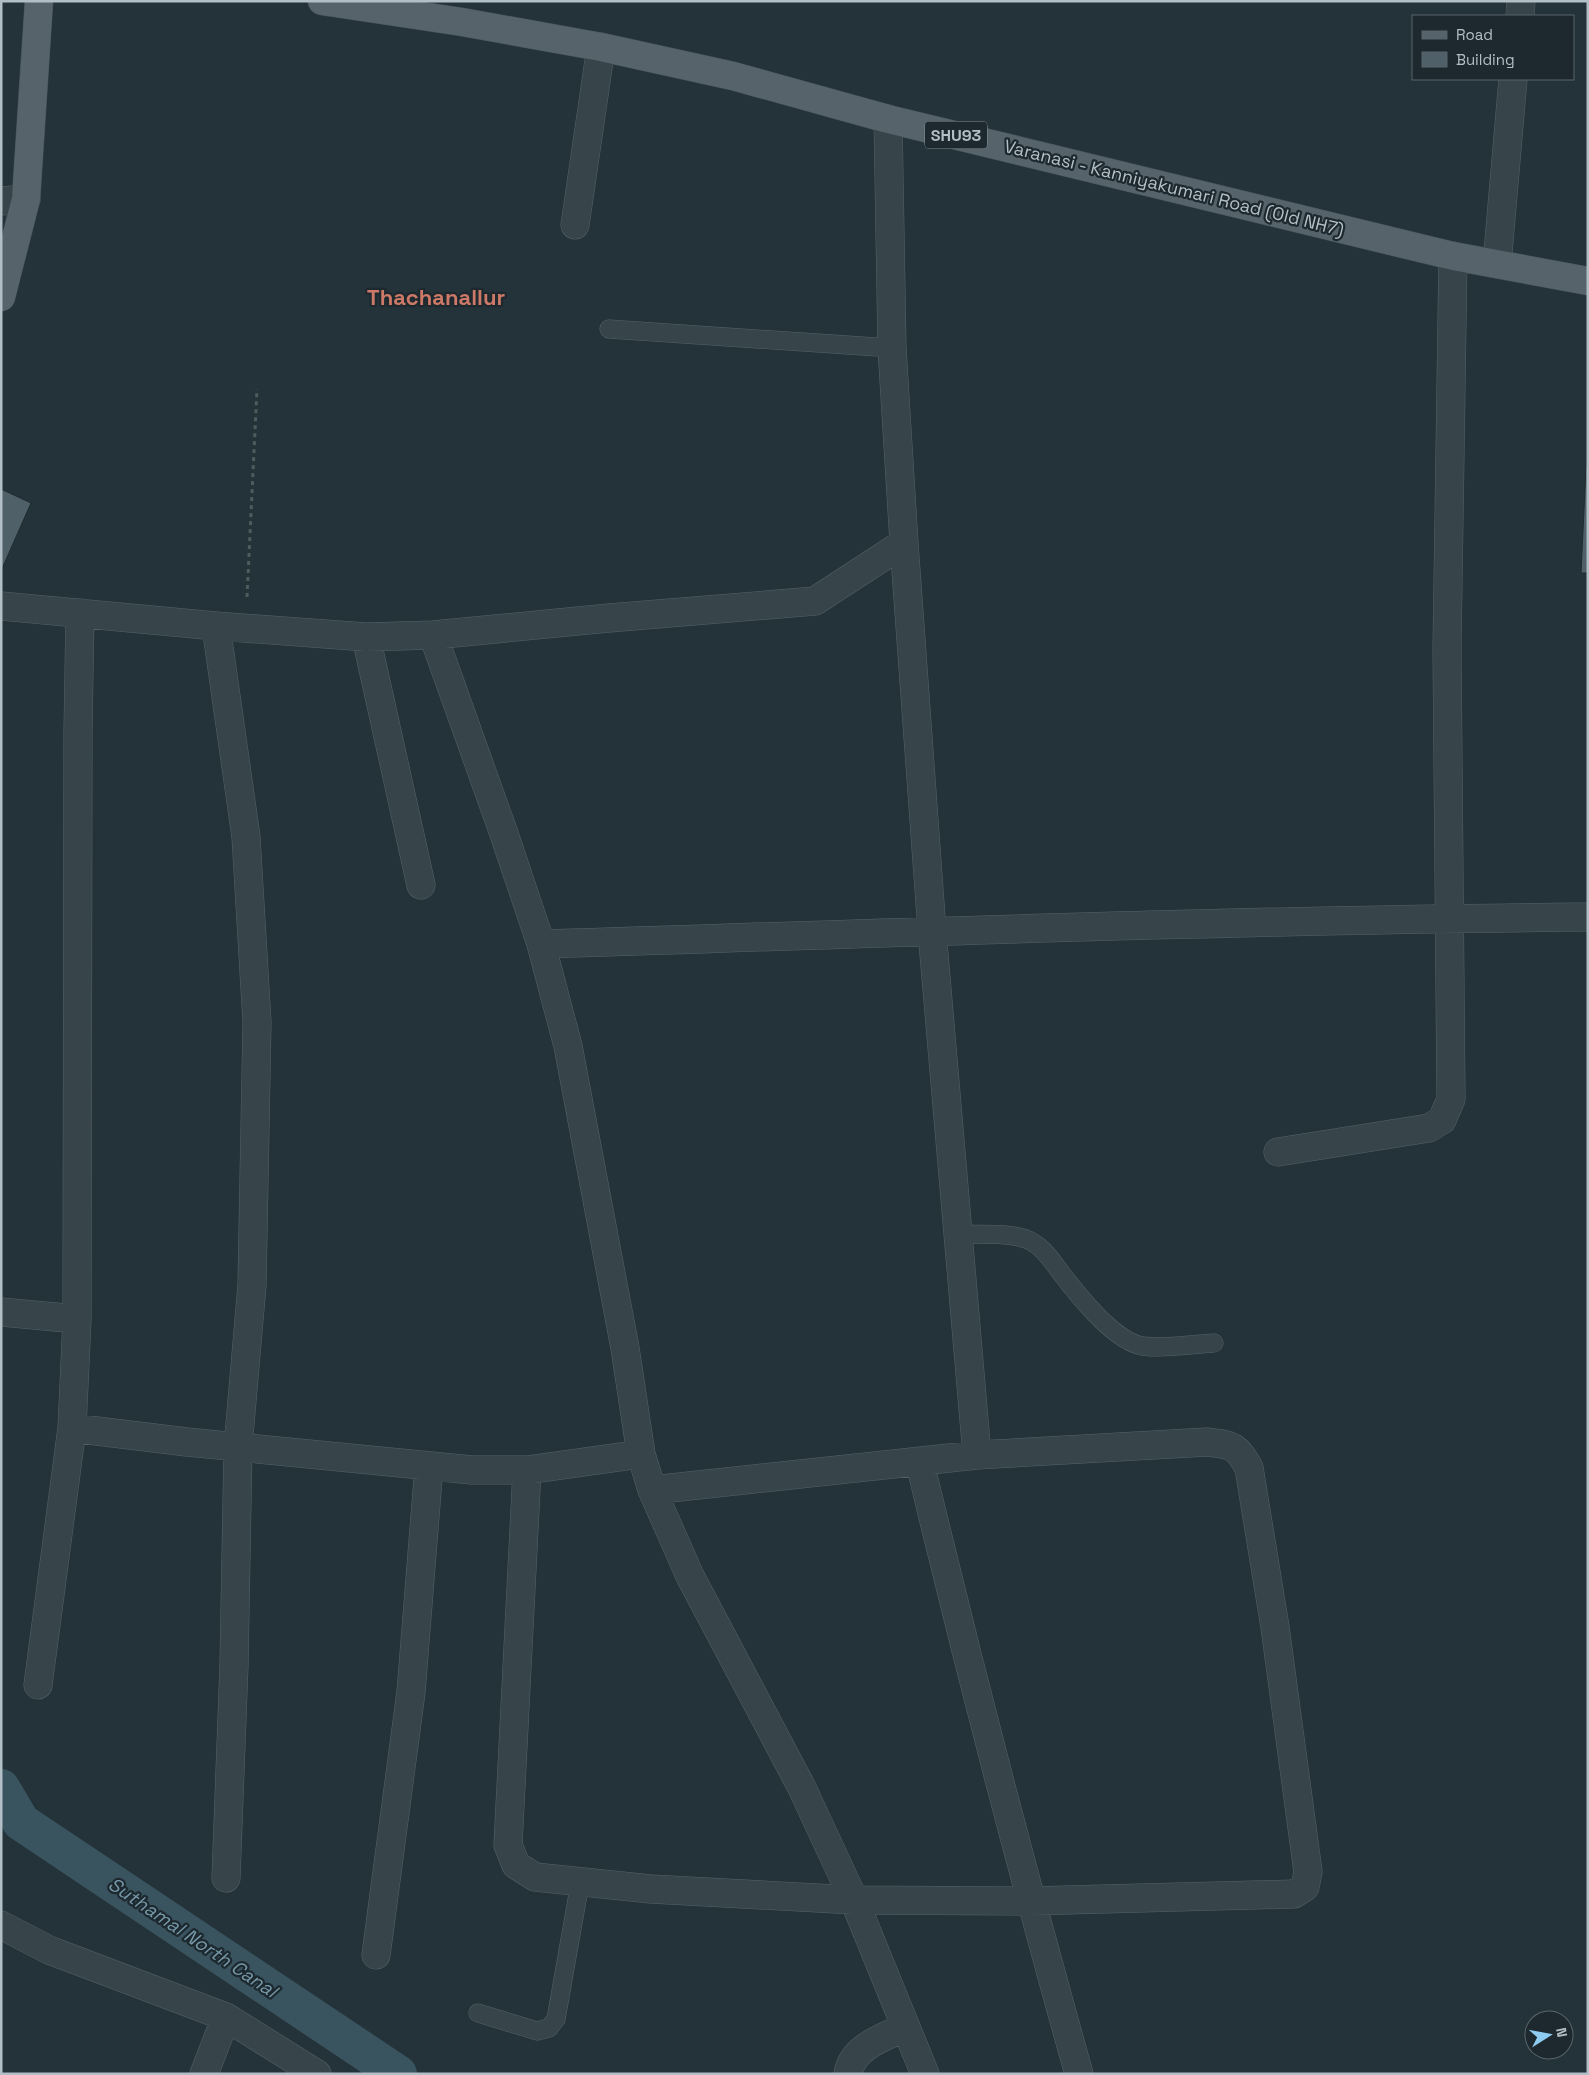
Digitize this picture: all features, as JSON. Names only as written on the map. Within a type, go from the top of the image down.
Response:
[{"type":"main road","points":[[1,297],[39,1]]},
{"type":"main road","name":"Varanasi - Kanniyakumari Road (Old NH7)","points":[[323,1],[462,22],[601,47],[732,76],[888,119],[1453,256],[1588,281]]},
{"type":"street","points":[[1520,15],[1521,1]]},
{"type":"street","points":[[575,225],[601,47]]},
{"type":"street","points":[[1497,264],[1513,80]]},
{"type":"street","points":[[888,119],[892,348],[904,544],[932,932],[977,1456]]},
{"type":"street","points":[[1278,1152],[1429,1128],[1442,1120],[1450,1098],[1447,648],[1453,256]]},
{"type":"street","points":[[1,606],[216,626],[366,637],[433,635],[609,618],[815,602],[904,544]]},
{"type":"street","points":[[38,1684],[72,1428],[77,1320],[80,613]]},
{"type":"street","points":[[216,626],[246,837],[257,1022],[252,1286],[238,1447],[234,1665],[226,1878]]},
{"type":"street","points":[[433,635],[541,944],[568,1046],[623,1338],[641,1454],[652,1490],[690,1576],[802,1788],[854,1900],[925,2074]]},
{"type":"street","points":[[366,637],[421,885]]},
{"type":"street","points":[[541,944],[1449,918],[1588,917]]},
{"type":"street","points":[[1,1312],[77,1320]]},
{"type":"street","points":[[72,1428],[238,1447],[472,1470],[527,1470],[641,1454]]},
{"type":"street","points":[[527,1470],[508,1845],[516,1866],[535,1877],[651,1889],[854,1900],[1030,1901],[1294,1894],[1305,1887],[1308,1872],[1275,1627],[1249,1468],[1239,1450],[1227,1444],[1207,1442],[977,1456],[652,1490]]},
{"type":"street","points":[[920,1463],[962,1640],[1030,1901],[1079,2074]]},
{"type":"street","points":[[376,1955],[412,1692],[430,1466]]},
{"type":"street","points":[[1,1925],[49,1950],[226,2017],[317,2074]]},
{"type":"street","points":[[204,2074],[226,2017]]},
{"type":"street","points":[[848,2074],[853,2058],[862,2050],[906,2027]]},
{"type":"lane","points":[[609,329],[892,348]]},
{"type":"lane","points":[[958,1234],[1027,1239],[1046,1253],[1091,1310],[1116,1332],[1138,1345],[1158,1346],[1214,1343]]},
{"type":"lane","points":[[478,2013],[538,2031],[549,2028],[553,2024],[556,2019],[580,1883]]},
{"type":"path","points":[[246,628],[257,389]]},
{"type":"building","points":[[1586,467],[1588,467],[1588,573],[1581,573]]},
{"type":"building","points":[[1,489],[31,503],[1,571]]},
{"type":"waterway","name":"Suthamal North Canal","points":[[1,1788],[21,1822],[398,2074]]},
{"type":"district","name":"Thachanallur","points":[[436,297]]}]
